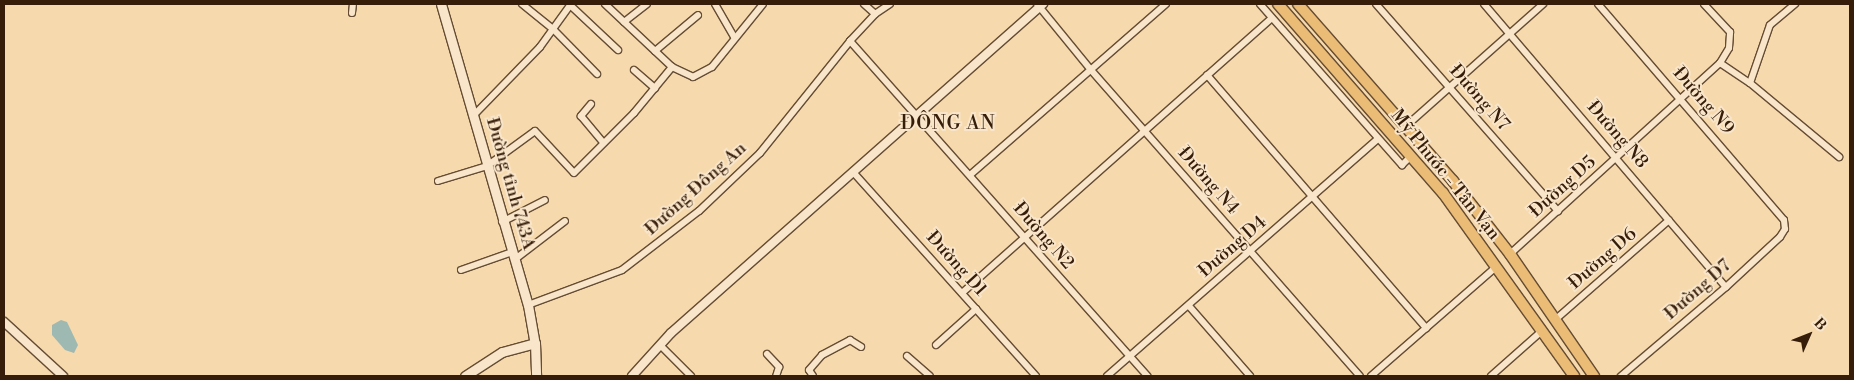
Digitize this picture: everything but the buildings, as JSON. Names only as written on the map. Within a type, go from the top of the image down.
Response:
[{"type":"main road","name":"Đường tỉnh 743A","points":[[441,4],[502,222],[528,305],[535,343],[536,376]]},
{"type":"main road","name":"Mỹ Phước - Tân Vạn","points":[[1278,4],[1411,156],[1496,266],[1574,376]]},
{"type":"main road","name":"Mỹ Phước - Tân Vạn","points":[[1298,4],[1405,127],[1510,254],[1594,376]]},
{"type":"main road","points":[[465,376],[502,352],[535,343]]},
{"type":"street","points":[[352,13],[353,4]]},
{"type":"street","points":[[522,4],[553,30],[597,74]]},
{"type":"street","points":[[605,4],[672,67],[687,76],[706,72],[763,4]]},
{"type":"street","points":[[624,22],[647,4]]},
{"type":"street","points":[[715,4],[735,38]]},
{"type":"street","points":[[864,4],[875,14]]},
{"type":"street","name":"Đường Đông An","points":[[528,305],[622,270],[699,211],[760,153],[850,41],[875,14],[890,4]]},
{"type":"street","points":[[970,175],[1166,4]]},
{"type":"street","points":[[1260,4],[1402,165],[1411,156]]},
{"type":"street","name":"Đường N7","points":[[1376,4],[1558,211]]},
{"type":"street","name":"Đường N8","points":[[1484,4],[1726,288]]},
{"type":"street","points":[[1405,127],[1543,4]]},
{"type":"street","name":"Đường N9","points":[[1598,4],[1682,99],[1784,220]]},
{"type":"street","name":"Đường D5","points":[[1510,254],[1720,63],[1729,48],[1730,32],[1704,4]]},
{"type":"street","points":[[1750,83],[1770,25],[1795,4]]},
{"type":"street","points":[[473,116],[540,47],[571,5],[618,50]]},
{"type":"street","points":[[632,376],[660,346],[1040,5]]},
{"type":"street","name":"Đường N4","points":[[1040,5],[1091,70],[1360,376]]},
{"type":"street","points":[[655,51],[698,15]]},
{"type":"street","points":[[962,293],[1272,18]]},
{"type":"street","name":"Đường N2","points":[[850,41],[1147,376]]},
{"type":"street","points":[[1720,63],[1750,83],[1839,157]]},
{"type":"street","points":[[438,181],[487,166],[536,131],[574,173],[655,88],[672,67]]},
{"type":"street","points":[[634,70],[655,88]]},
{"type":"street","points":[[1207,76],[1426,328]]},
{"type":"street","points":[[592,104],[582,116],[604,143]]},
{"type":"street","name":"Đường D4","points":[[1107,376],[1378,140]]},
{"type":"street","name":"Đường D1","points":[[853,172],[1034,375]]},
{"type":"street","points":[[502,222],[545,200]]},
{"type":"street","name":"Đường D6","points":[[1556,319],[1669,220]]},
{"type":"street","name":"Đường D7","points":[[1621,376],[1726,288],[1780,237],[1785,229],[1784,220]]},
{"type":"street","points":[[461,270],[513,256],[565,221]]},
{"type":"street","points":[[1371,376],[1496,266]]},
{"type":"street","points":[[1189,306],[1250,376]]},
{"type":"street","points":[[936,345],[976,309]]},
{"type":"street","points":[[4,322],[63,376]]},
{"type":"street","points":[[1491,376],[1543,330]]},
{"type":"street","points":[[813,376],[809,370],[822,355],[850,340],[861,347]]},
{"type":"street","points":[[660,346],[691,376]]},
{"type":"street","points":[[767,354],[779,367],[776,376]]},
{"type":"street","points":[[907,356],[930,376]]},
{"type":"water","points":[[61,320],[67,322],[78,345],[74,353],[65,350],[52,335],[52,325]]},
{"type":"district","name":"ĐÔNG AN","points":[[948,124]]}]
